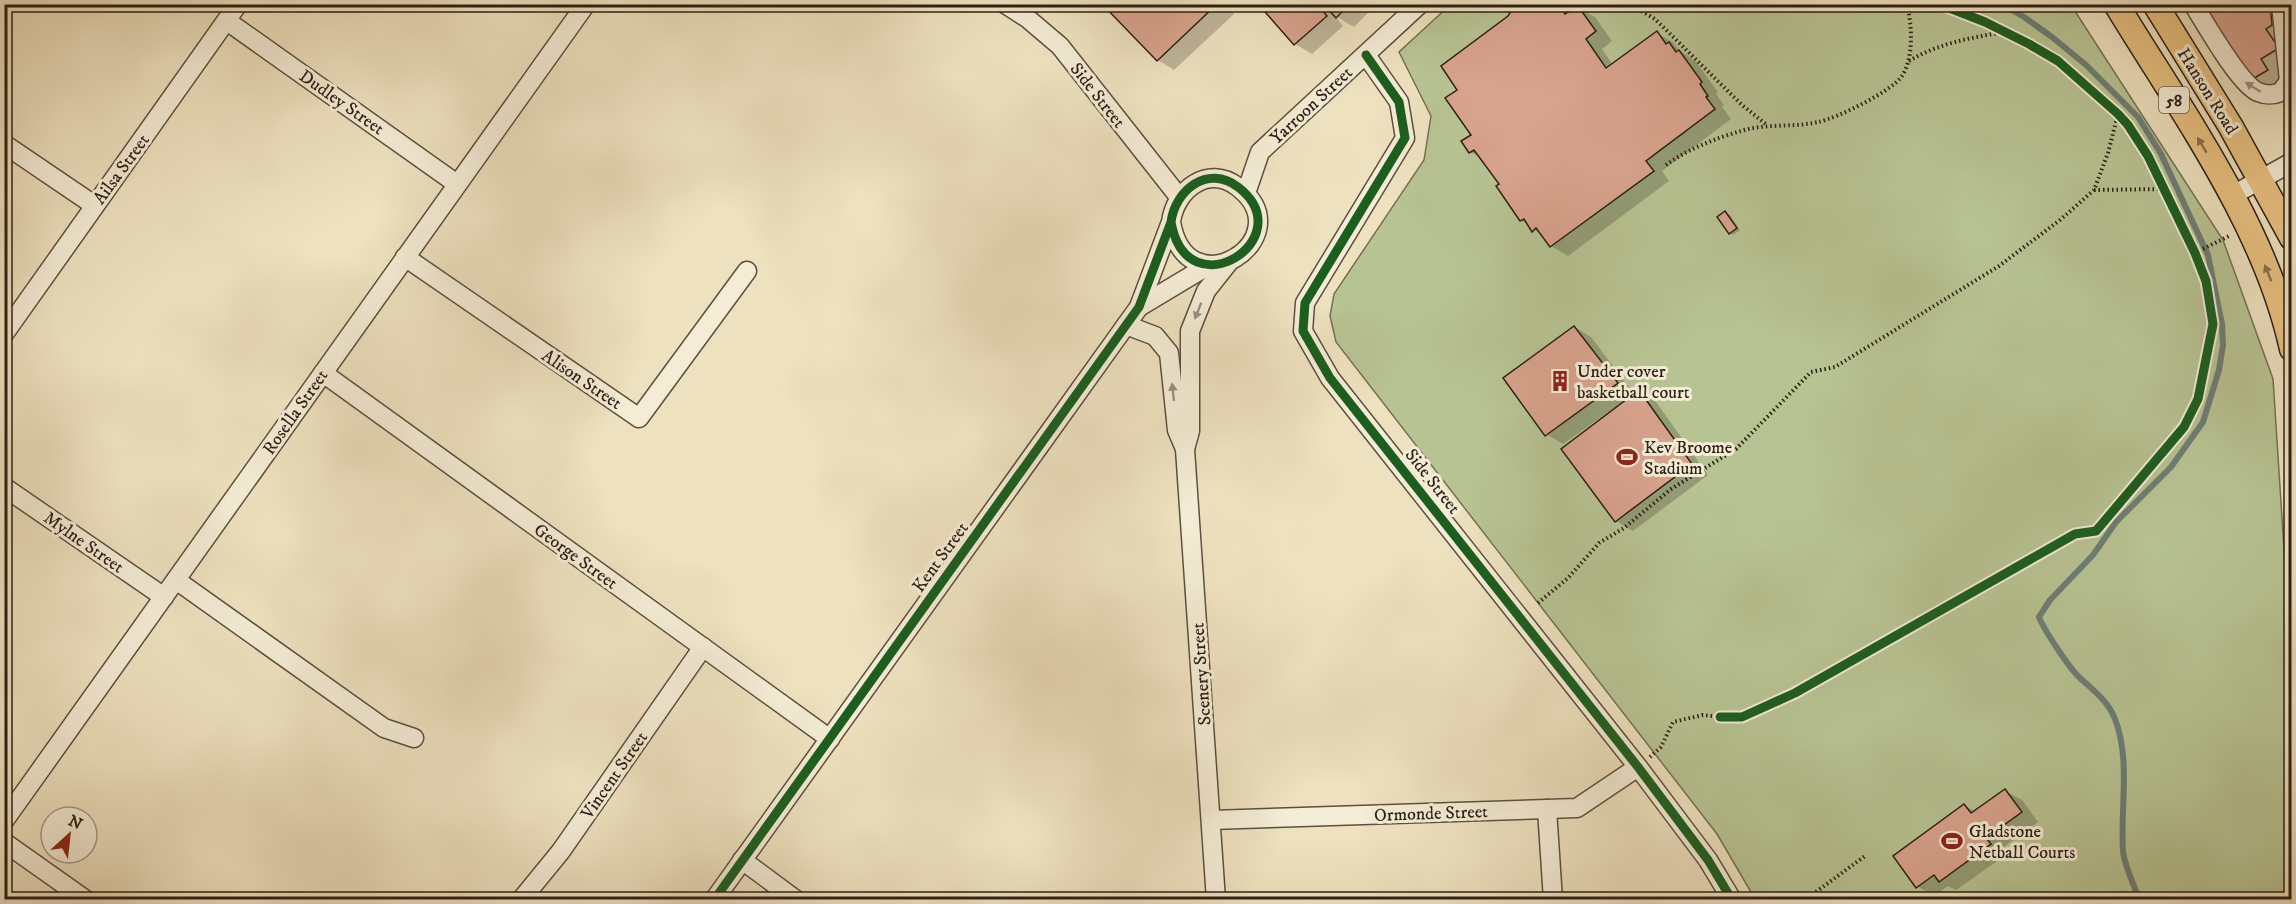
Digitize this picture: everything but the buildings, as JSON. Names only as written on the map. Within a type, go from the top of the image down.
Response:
[{"type":"main road","name":"Hanson Road","points":[[2116,4],[2233,195]]},
{"type":"main road","name":"Hanson Road","points":[[2155,4],[2261,179]]},
{"type":"main road","name":"58","points":[[2261,179],[2292,238]]},
{"type":"main road","name":"58","points":[[2233,195],[2276,293],[2292,349]]},
{"type":"street","name":"Ailsa Street","points":[[4,334],[238,4]]},
{"type":"street","name":"Rosella Street","points":[[4,821],[586,4]]},
{"type":"street","name":"Side Street","points":[[1005,4],[1027,18],[1060,46],[1179,197]]},
{"type":"street","name":"Yarroon Street","points":[[1246,193],[1260,152],[1420,4]]},
{"type":"street","points":[[2193,4],[2244,81],[2258,92],[2275,94],[2286,87],[2290,74],[2281,4]]},
{"type":"street","name":"Dudley Street","points":[[227,21],[457,184]]},
{"type":"street","name":"Side Street","points":[[1366,55],[1399,102],[1405,138],[1305,303],[1303,331],[1330,378],[1638,767],[1708,860],[1732,900]]},
{"type":"street","points":[[4,144],[94,206]]},
{"type":"street","points":[[2233,195],[2292,162]]},
{"type":"street","points":[[1219,179],[1234,183],[1246,193],[1255,207],[1257,224],[1253,240],[1243,254],[1229,262],[1209,265],[1194,260],[1182,250],[1174,237],[1171,222],[1173,209],[1179,197],[1190,186],[1204,180],[1219,179]]},
{"type":"street","name":"Kent Street","points":[[714,900],[1139,306],[1171,222]]},
{"type":"street","name":"Alison Street","points":[[405,257],[639,418],[747,271]]},
{"type":"street","name":"Scenery Street","points":[[1185,449],[1190,431],[1190,332],[1206,291],[1229,262]]},
{"type":"street","name":"Kent Street","points":[[1139,306],[1209,265]]},
{"type":"street","name":"Scenery Street","points":[[1126,325],[1155,336],[1169,353],[1177,430],[1185,449],[1216,900]]},
{"type":"street","name":"George Street","points":[[323,373],[830,739]]},
{"type":"street","name":"Mylne Street","points":[[4,487],[164,597]]},
{"type":"street","points":[[176,580],[384,728],[414,738]]},
{"type":"street","name":"Vincent Street","points":[[521,900],[561,851],[703,647]]},
{"type":"street","name":"Ormonde Street","points":[[1211,820],[1576,808],[1638,767]]},
{"type":"street","points":[[1547,809],[1553,900]]},
{"type":"street","points":[[4,842],[86,900]]},
{"type":"street","points":[[742,860],[796,900]]},
{"type":"path","points":[[1582,12],[1591,4]]},
{"type":"path","points":[[1630,4],[1655,20],[1742,105],[1767,125]]},
{"type":"path","points":[[1666,165],[1682,153],[1740,131],[1767,125],[1820,122],[1865,104],[1901,77],[1908,61],[1911,39],[1907,4]]},
{"type":"path","points":[[1985,22],[2008,34]]},
{"type":"path","points":[[1908,61],[1927,50],[1956,40],[2008,34]]},
{"type":"path","points":[[2110,106],[2128,125]]},
{"type":"path","points":[[1538,603],[1568,578],[1599,543],[1624,528],[1671,489],[1736,449],[1811,372],[1835,367],[1999,266],[2060,220],[2094,190],[2108,153],[2118,114]]},
{"type":"path","points":[[2094,190],[2163,189]]},
{"type":"path","points":[[2190,241],[2198,255],[2233,234]]},
{"type":"path","points":[[1638,767],[1661,747],[1674,722],[1703,715],[1731,717]]},
{"type":"path","points":[[1805,900],[1865,856]]},
{"type":"green space","points":[[1450,5],[2071,5],[2223,240],[2273,379],[2291,657],[2291,899],[1755,899],[1717,834],[1336,342],[1330,316],[1334,294],[1424,160],[1431,116],[1399,52]]},
{"type":"waterway","points":[[2001,4],[2052,37],[2086,65],[2138,117],[2161,154],[2208,255],[2222,324],[2223,345],[2219,370],[2203,422],[2171,467],[2116,522],[2093,555],[2050,600],[2039,617],[2070,666],[2105,702],[2115,719],[2123,751],[2123,852],[2139,900]]},
{"type":"cycle path","points":[[1720,717],[1742,717],[1795,693],[2075,534],[2096,531],[2184,427],[2198,399],[2213,324],[2206,281],[2195,253],[2148,156],[2128,125],[2058,61],[1985,22],[1939,4]]},
{"type":"cycle path","points":[[1366,55],[1399,102],[1405,138],[1305,303],[1303,331],[1330,378],[1638,767],[1708,860],[1732,900]]},
{"type":"cycle path","points":[[714,900],[1139,307],[1174,210],[1186,191],[1205,180],[1215,178],[1227,181],[1238,187],[1255,207],[1258,227],[1250,244],[1235,258],[1217,264],[1198,262],[1181,249],[1171,222]]},
{"type":"place","name":"Under cover basketball court","points":[[1560,381]]},
{"type":"place","name":"Kev Broome Stadium","points":[[1627,457]]},
{"type":"place","name":"Gladstone Netball Courts","points":[[1952,841]]}]
